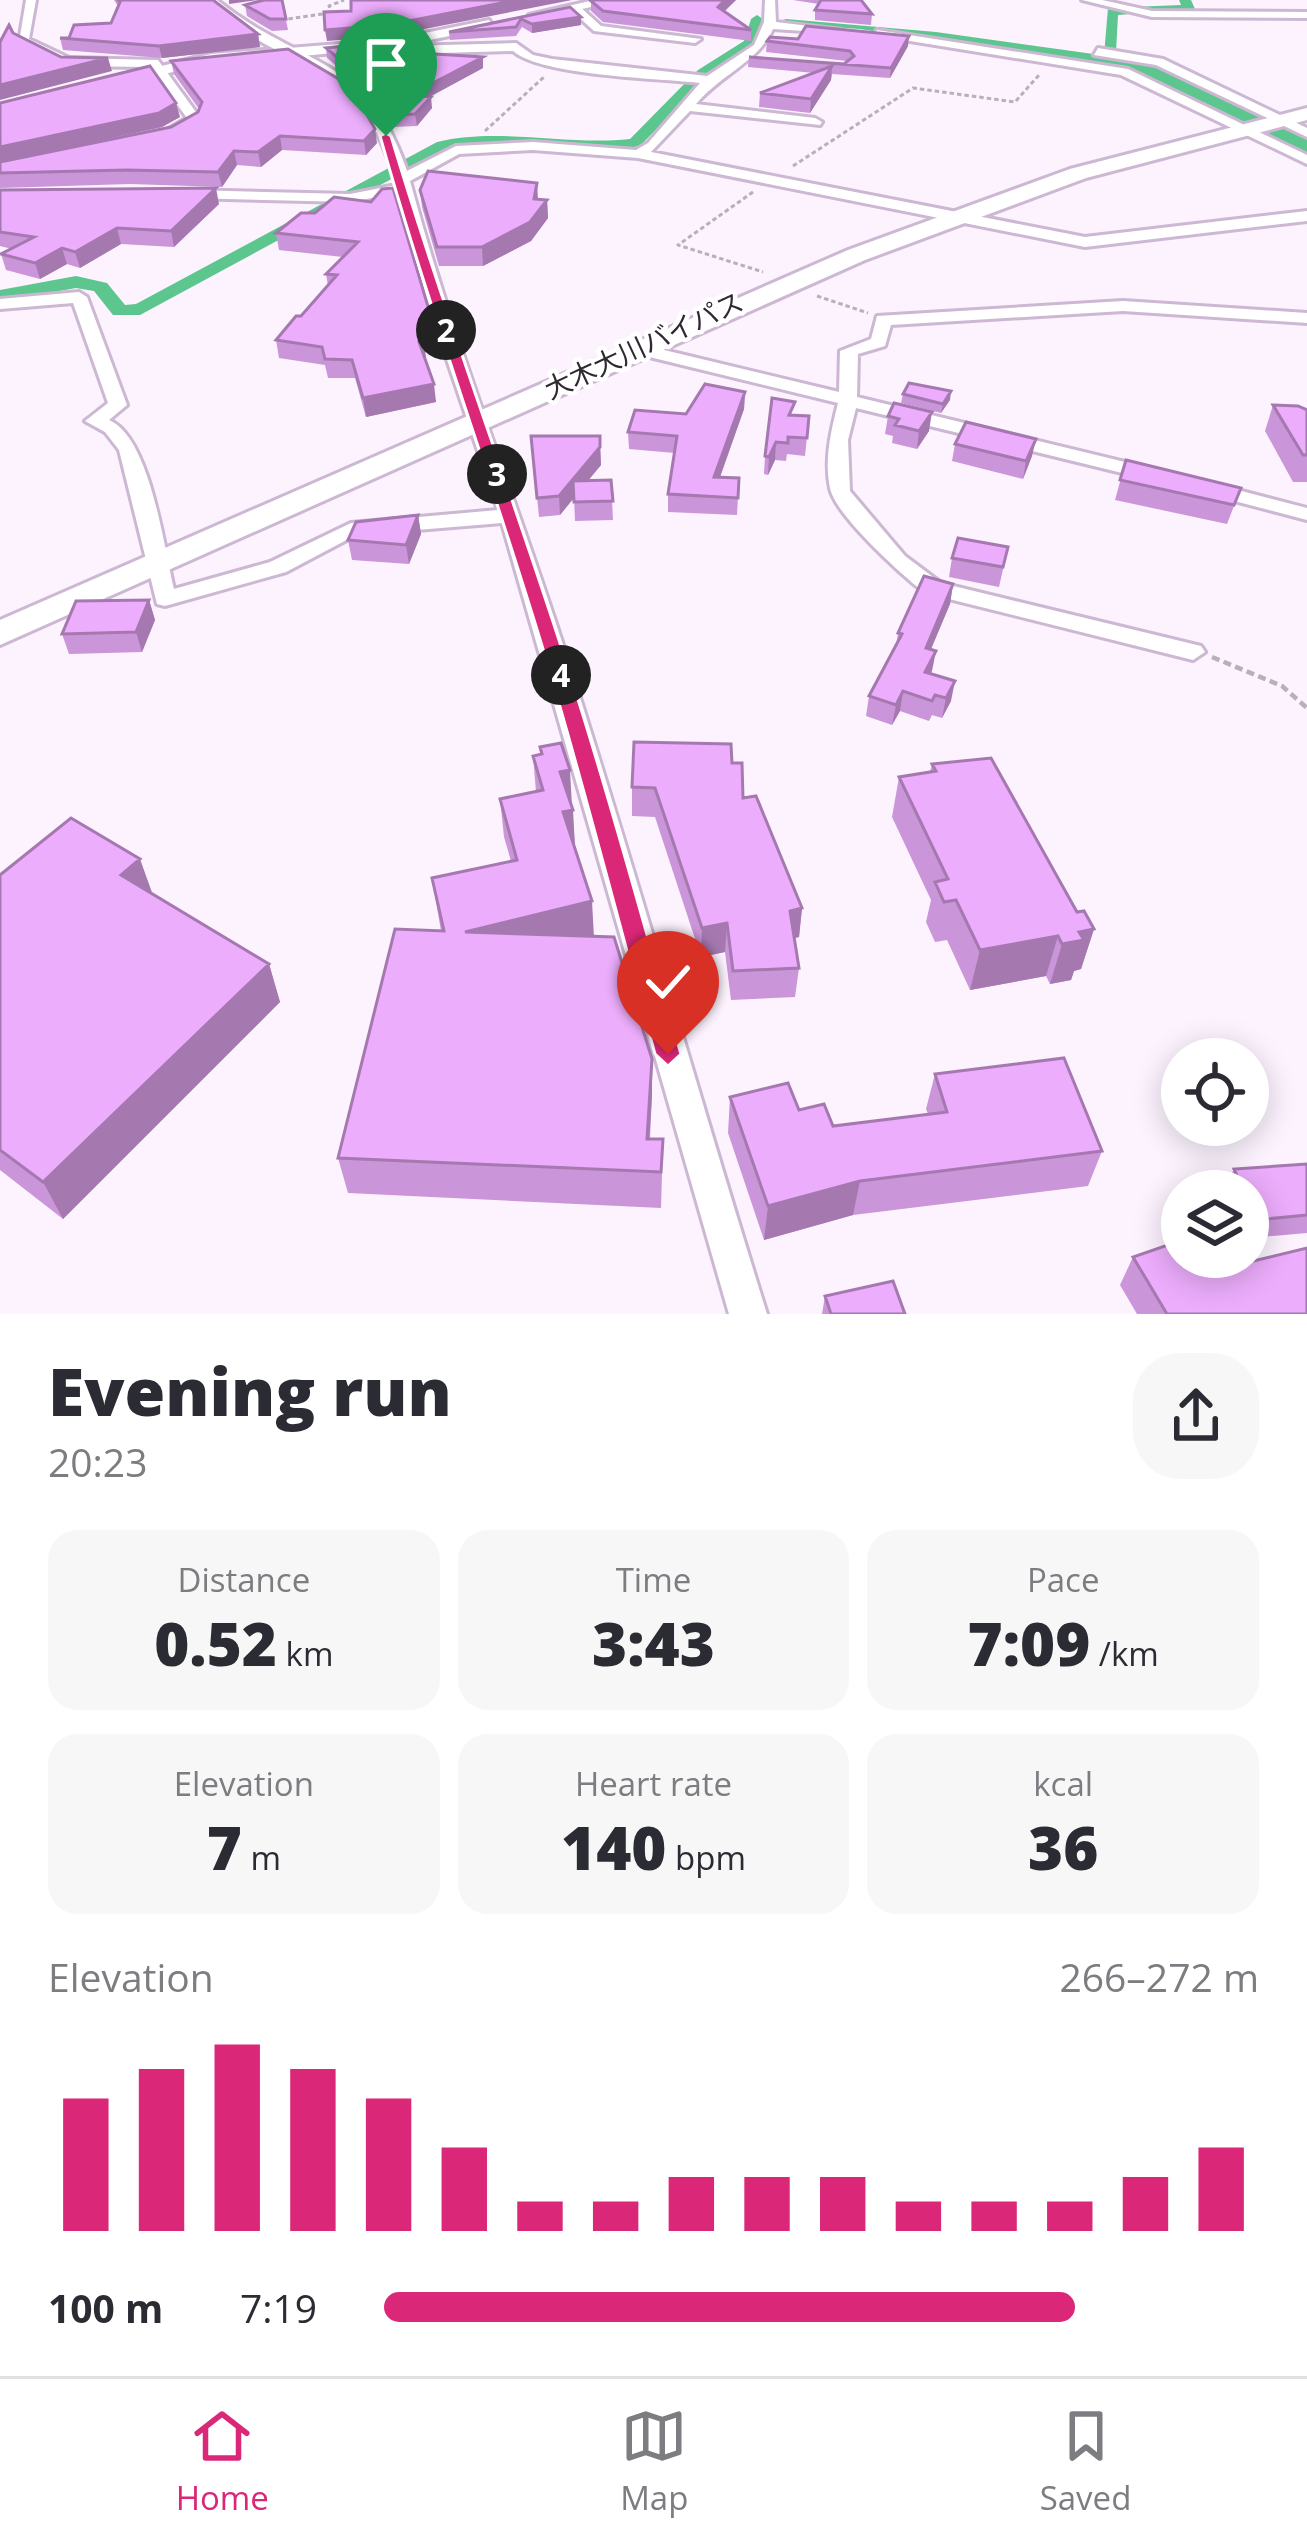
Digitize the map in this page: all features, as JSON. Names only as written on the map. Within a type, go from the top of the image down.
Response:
[{"type":"highway","name":"大木大川バイパス","points":[[476,411],[639,349],[833,261],[955,215],[1307,102]]},
{"type":"highway","name":"大木大川バイパス","points":[[0,615],[154,555],[418,438],[761,271],[921,209],[1094,153],[1252,120],[1307,114]]},
{"type":"highway","name":"大木大川バイパス","points":[[0,634],[154,555]]},
{"type":"main road","points":[[102,82],[222,52],[390,44],[616,0]]},
{"type":"street","points":[[31,0],[23,40],[55,59],[145,61],[160,67],[194,119],[184,129],[156,137]]},
{"type":"street","points":[[210,0],[373,108],[399,175],[428,282],[476,411],[561,676],[668,1054],[748,1314]]},
{"type":"street","points":[[390,44],[406,50],[508,46],[522,49],[534,60],[700,79],[759,46],[770,21],[770,0]]},
{"type":"street","points":[[1087,0],[1135,11],[1237,18],[1307,15]]},
{"type":"street","points":[[575,8],[604,30],[695,39]]},
{"type":"street","points":[[226,13],[243,10]]},
{"type":"street","points":[[770,21],[843,26]]},
{"type":"street","points":[[1307,133],[1252,120],[1124,72],[864,27],[1159,62],[1252,120],[1307,160]]},
{"type":"street","points":[[1124,56],[1126,36]]},
{"type":"street","points":[[743,57],[764,59]]},
{"type":"street","points":[[638,154],[653,146],[688,107],[700,79]]},
{"type":"street","points":[[688,107],[815,122]]},
{"type":"street","points":[[173,194],[350,198],[456,150],[473,147],[638,154],[1085,242],[1307,216]]},
{"type":"street","points":[[0,304],[79,297],[118,405],[95,421],[125,440],[164,599],[278,567],[351,529],[502,494]]},
{"type":"street","points":[[1193,652],[950,593],[918,579],[856,516],[840,492],[838,440],[848,400],[849,351],[879,342],[883,320],[1123,306],[1307,318]]},
{"type":"street","points":[[639,349],[1307,514]]},
{"type":"path","points":[[329,13],[329,6],[344,0]]},
{"type":"path","points":[[245,26],[329,13],[337,17]]},
{"type":"path","points":[[485,130],[558,64]]},
{"type":"path","points":[[1193,652],[1282,686],[1307,708]]},
{"type":"shaded area","points":[[786,19],[936,32],[1151,62],[1307,136],[1307,157],[1130,71],[860,29],[774,23]]},
{"type":"building","points":[[118,0],[213,0],[258,34],[159,46],[60,38],[69,38],[74,25],[111,23]]},
{"type":"building","points":[[282,0],[286,19],[270,19],[245,5]]},
{"type":"building","points":[[351,0],[517,0],[388,25],[325,30],[324,12],[351,11]]},
{"type":"building","points":[[594,0],[725,0],[718,7],[751,30],[603,11]]},
{"type":"building","points":[[821,0],[861,0],[872,14],[815,10]]},
{"type":"building","points":[[570,7],[581,17],[532,24],[521,19],[516,27],[449,32]]},
{"type":"building","points":[[9,25],[13,33],[61,57],[108,58],[0,85],[0,42]]},
{"type":"building","points":[[806,26],[909,36],[891,68],[749,57],[844,64],[854,56],[850,51],[767,41],[770,37],[798,39]]},
{"type":"building","points":[[387,42],[404,48],[401,52],[483,57],[410,95],[431,97],[415,114],[391,115],[361,77],[326,48]]},
{"type":"building","points":[[288,49],[337,78],[358,99],[375,129],[364,141],[280,136],[258,152],[234,151],[218,172],[0,173],[0,162],[171,127],[198,112],[202,102],[171,61]]},
{"type":"building","points":[[150,66],[176,103],[159,113],[0,147],[0,103]]},
{"type":"building","points":[[832,66],[811,99],[760,93]]},
{"type":"building","points":[[428,171],[537,183],[534,199],[547,200],[530,222],[482,247],[437,247],[420,190]]},
{"type":"building","points":[[216,188],[171,231],[117,228],[75,252],[62,248],[35,263],[1,254],[34,237],[0,232],[0,190]]},
{"type":"building","points":[[393,188],[434,327],[420,329],[424,341],[419,342],[434,384],[363,398],[352,360],[325,359],[322,347],[276,340],[337,275],[326,274],[358,242],[276,233],[301,213],[315,213],[334,197],[371,202],[382,189]]},
{"type":"building","points":[[909,383],[951,391],[943,404],[903,394]]},
{"type":"building","points":[[705,384],[745,392],[714,477],[739,478],[738,498],[668,494],[677,436],[628,432],[635,410],[686,414]]},
{"type":"building","points":[[772,398],[795,402],[789,415],[809,416],[807,438],[776,442],[769,457],[765,456]]},
{"type":"building","points":[[894,403],[932,412],[919,431],[895,425],[899,419],[888,416]]},
{"type":"building","points":[[1273,405],[1307,410],[1307,455],[1303,455]]},
{"type":"building","points":[[966,422],[1036,439],[1026,461],[955,444]]},
{"type":"building","points":[[531,436],[600,436],[600,447],[559,496],[537,498]]},
{"type":"building","points":[[1126,460],[1241,488],[1234,505],[1120,480]]},
{"type":"building","points":[[611,480],[613,501],[574,502],[573,481]]},
{"type":"building","points":[[418,515],[406,545],[348,540],[356,522]]},
{"type":"building","points":[[958,538],[1008,547],[1003,567],[952,558]]},
{"type":"building","points":[[924,576],[953,584],[926,648],[936,651],[925,672],[955,681],[946,698],[935,695],[932,701],[903,691],[896,705],[869,696],[902,634],[898,633]]},
{"type":"building","points":[[149,600],[136,632],[62,634],[76,601]]},
{"type":"building","points":[[634,742],[731,744],[732,763],[742,763],[743,798],[756,796],[802,908],[790,911],[799,968],[733,971],[727,923],[702,928],[655,788],[632,787]]},
{"type":"building","points":[[561,743],[570,770],[560,772],[573,810],[563,812],[592,901],[465,932],[614,937],[652,1059],[647,1139],[663,1139],[661,1172],[338,1158],[395,929],[444,931],[432,878],[517,860],[500,799],[543,790],[533,756],[542,754],[540,747]]},
{"type":"building","points":[[991,758],[1077,912],[1084,911],[1094,929],[1079,932],[1084,940],[1062,944],[1058,936],[980,950],[956,900],[944,902],[935,882],[948,879],[899,777],[936,771],[932,764]]},
{"type":"building","points":[[71,818],[140,859],[121,875],[269,964],[43,1182],[0,1150],[0,875]]},
{"type":"building","points":[[1064,1058],[1102,1151],[860,1181],[768,1206],[730,1097],[788,1083],[799,1110],[824,1104],[833,1126],[947,1112],[935,1074]]},
{"type":"building","points":[[1307,1164],[1307,1215],[1269,1219],[1269,1170],[1234,1169]]},
{"type":"building","points":[[1161,1247],[1161,1278],[1269,1278],[1269,1257],[1307,1248],[1307,1314],[1167,1314],[1133,1257]]},
{"type":"building","points":[[893,1281],[905,1314],[831,1314],[825,1296]]},
{"type":"waterway","points":[[1109,52],[1112,11],[1189,9],[1185,0]]},
{"type":"waterway","points":[[0,296],[76,282],[100,287],[120,311],[140,309],[442,145],[490,139],[587,146],[635,143],[703,73],[750,43],[757,19]]},
{"type":"route","points":[[386,136],[428,282],[473,400],[561,676],[668,1054]]}]
